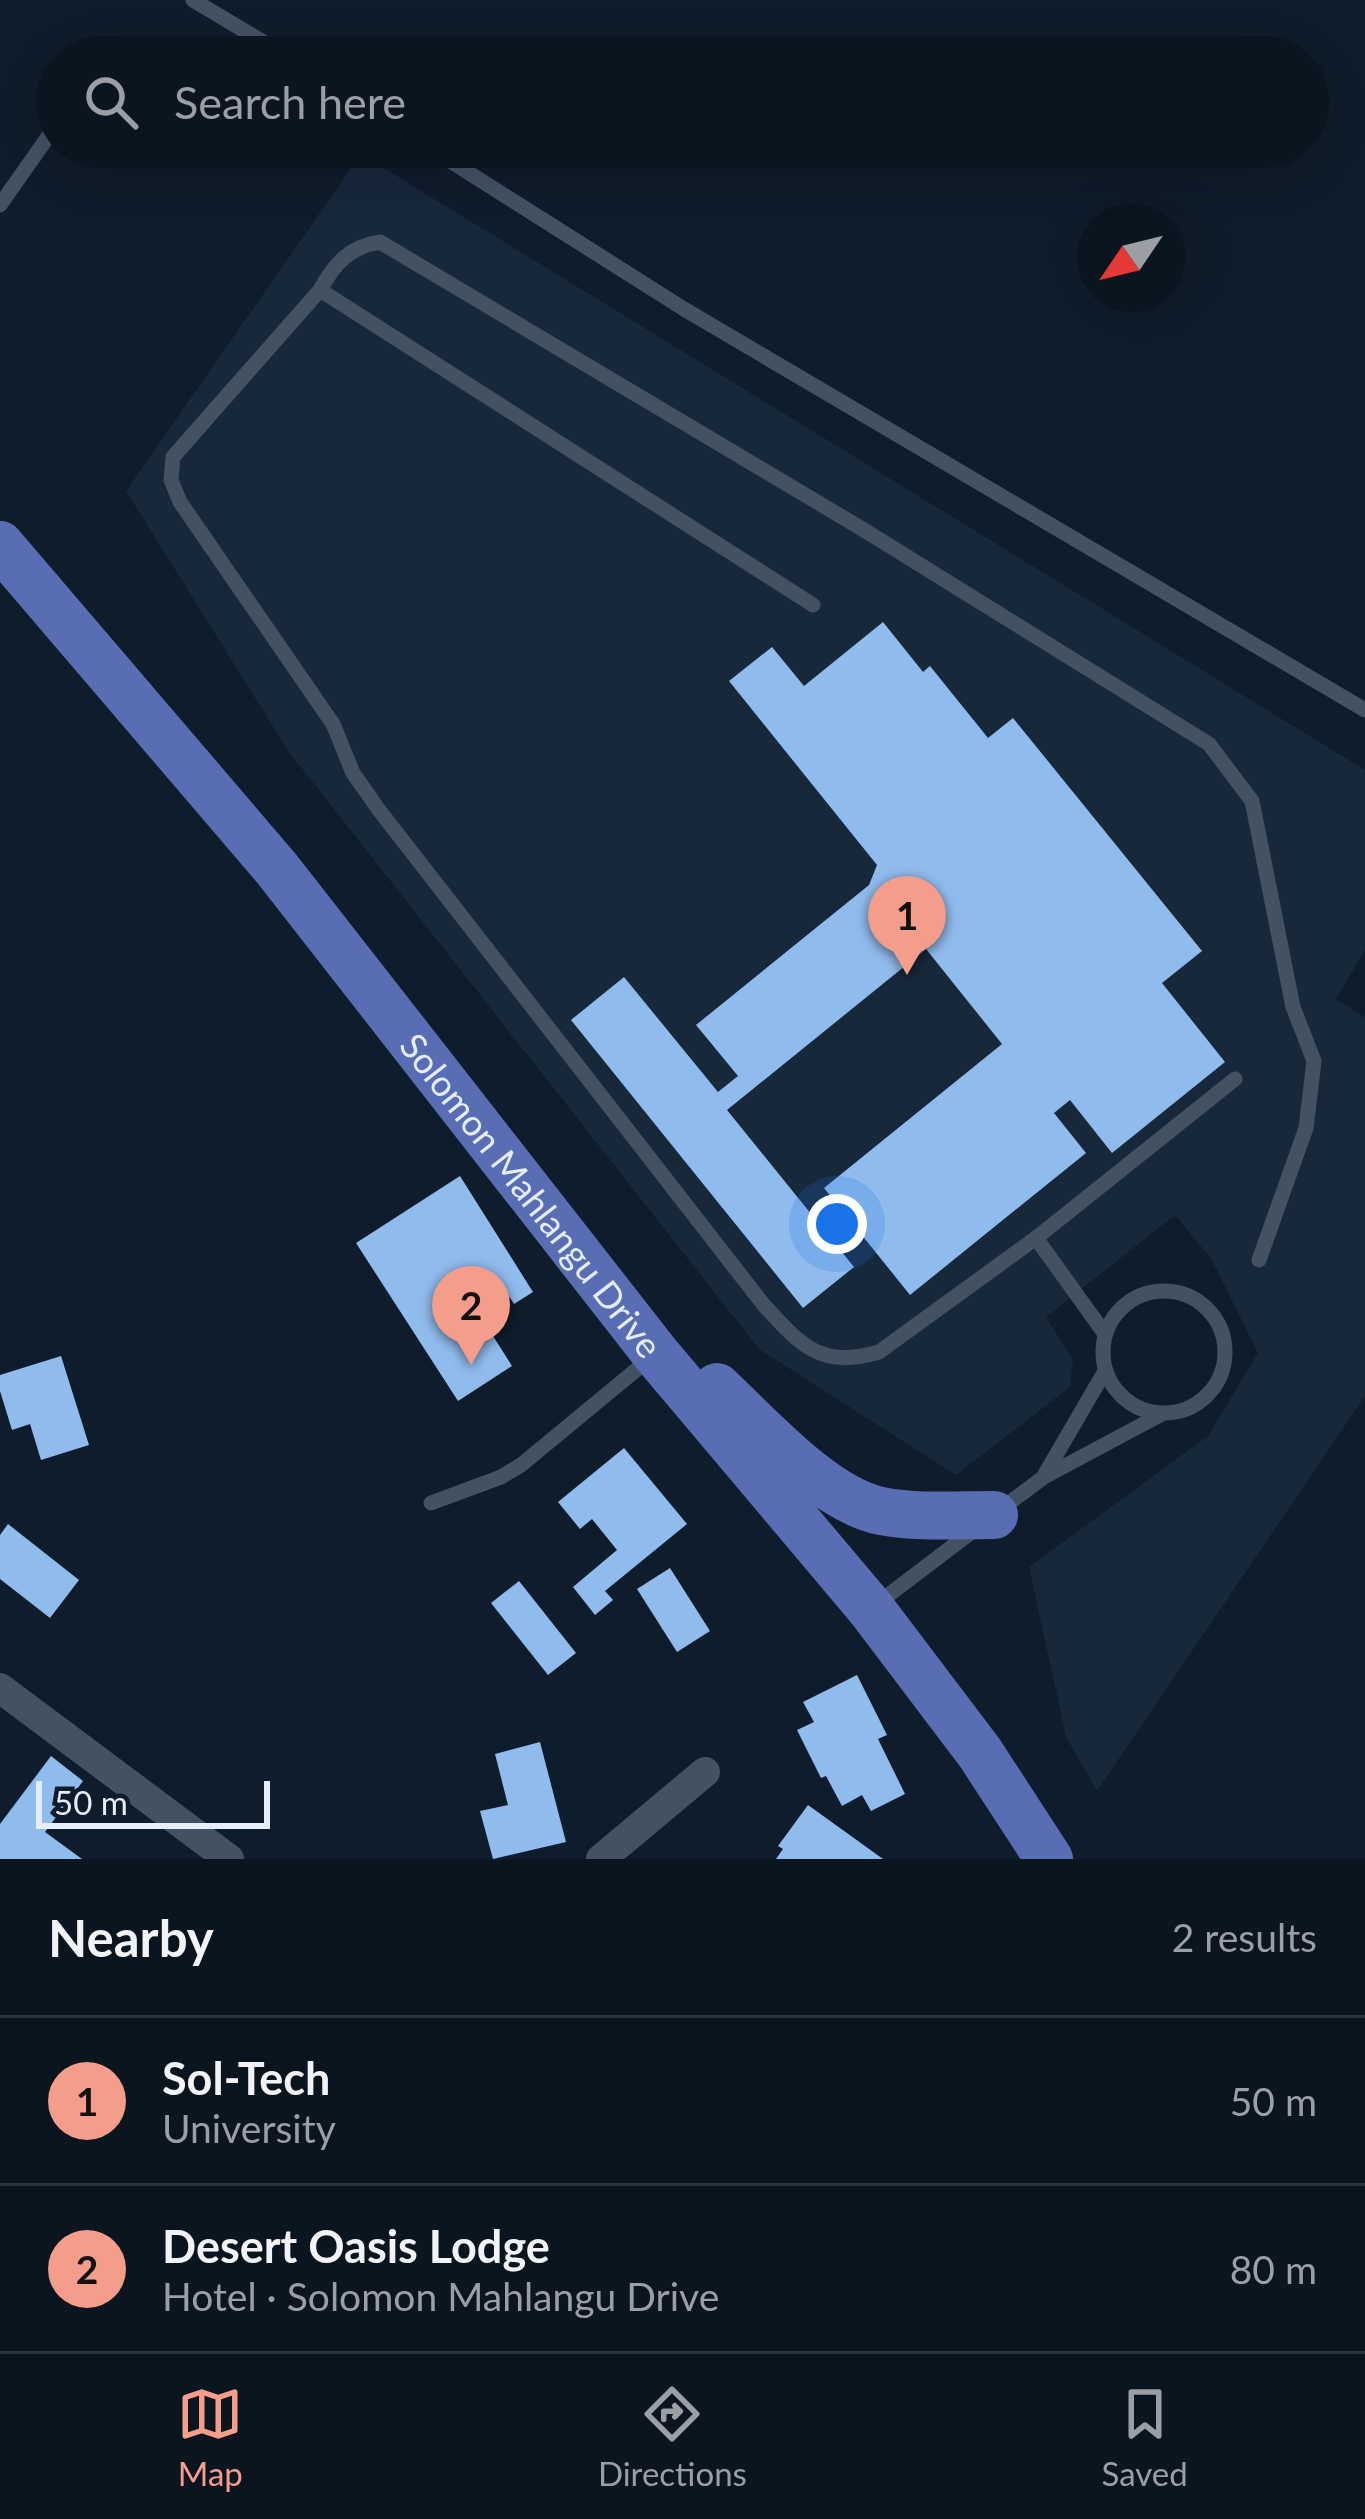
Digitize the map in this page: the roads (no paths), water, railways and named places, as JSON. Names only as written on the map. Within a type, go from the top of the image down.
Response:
[{"type":"main road","name":"Solomon Mahlangu Drive","points":[[0,545],[277,869],[656,1354],[871,1609],[980,1753],[1049,1859]]},
{"type":"main road","points":[[597,1279],[810,1472],[844,1495],[876,1510],[994,1515]]},
{"type":"street","points":[[0,1688],[229,1859]]},
{"type":"street","points":[[601,1859],[705,1772]]},
{"type":"lane","points":[[193,0],[253,36]]},
{"type":"lane","points":[[1,201],[36,153]]},
{"type":"lane","points":[[461,168],[684,309],[1365,710]]},
{"type":"lane","points":[[1235,1079],[1036,1238],[879,1352],[848,1360],[820,1354],[790,1333],[763,1304],[379,810],[353,773],[333,724],[180,502],[171,480],[173,458],[320,290],[333,268],[356,246],[380,242],[864,530],[1209,744],[1252,801],[1292,1006],[1314,1061],[1306,1129],[1259,1260]]},
{"type":"lane","points":[[320,290],[813,605]]},
{"type":"lane","points":[[1036,1238],[1105,1334]]},
{"type":"lane","points":[[871,1609],[1044,1477],[1162,1414],[1198,1404],[1220,1377],[1226,1346],[1214,1316],[1188,1295],[1154,1291],[1123,1306],[1105,1334],[1105,1371],[1044,1477]]},
{"type":"lane","points":[[431,1503],[501,1478],[521,1465],[656,1354]]},
{"type":"lane","points":[[1105,1371],[1127,1402],[1162,1414]]},
{"type":"place","name":"Sol-Tech","points":[[907,975]]},
{"type":"place","name":"Desert Oasis Lodge","points":[[471,1365]]}]
